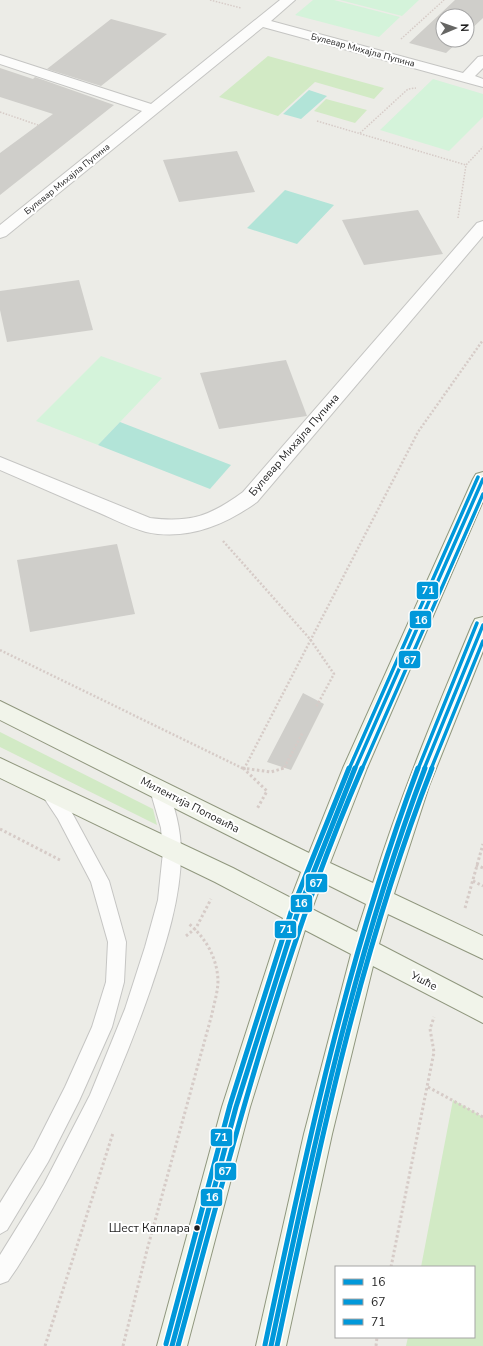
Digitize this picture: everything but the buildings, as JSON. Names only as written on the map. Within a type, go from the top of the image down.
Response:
[{"type":"main road","points":[[172,1346],[234,1114],[297,914],[314,867],[354,768],[483,479]]},
{"type":"main road","points":[[271,1346],[332,1074],[366,950],[418,786],[483,625]]},
{"type":"main road","name":"Милентија Поповића","points":[[0,710],[381,899]]},
{"type":"main road","points":[[0,767],[49,792],[172,849],[224,875],[366,950]]},
{"type":"main road","points":[[381,899],[483,948]]},
{"type":"main road","name":"Ушће","points":[[366,950],[483,1011]]},
{"type":"street","name":"Булевар Михајла Пупина","points":[[0,233],[288,0]]},
{"type":"street","name":"Булевар Михајла Пупина","points":[[261,22],[483,83]]},
{"type":"street","points":[[0,59],[152,109]]},
{"type":"street","points":[[466,78],[483,60]]},
{"type":"street","name":"Булевар Михајла Пупина","points":[[0,463],[147,525],[167,527],[207,523],[230,512],[250,497],[483,226]]},
{"type":"lane","points":[[0,1273],[46,1201],[74,1150],[115,1059],[134,1010],[158,935],[169,889],[172,849],[167,817],[159,790]]},
{"type":"lane","points":[[0,1223],[41,1155],[72,1094],[102,1027],[115,982],[117,942],[100,881],[78,839],[49,792]]},
{"type":"path","points":[[383,56],[444,0]]},
{"type":"path","points":[[360,133],[408,89],[423,88],[441,72]]},
{"type":"path","points":[[0,112],[38,125]]},
{"type":"path","points":[[317,121],[466,165]]},
{"type":"path","points":[[457,225],[466,165],[483,148]]},
{"type":"path","points":[[244,769],[418,432],[483,340]]},
{"type":"path","points":[[207,523],[310,640],[334,674],[316,707]]},
{"type":"path","points":[[0,650],[244,769],[271,772],[284,768],[303,732]]},
{"type":"path","points":[[483,844],[476,865],[473,881],[483,886]]},
{"type":"path","points":[[476,865],[483,868]]},
{"type":"path","points":[[123,1346],[147,1250],[212,1014],[218,981],[215,961],[196,928],[184,938]]},
{"type":"path","points":[[391,1266],[428,1088],[483,1116]]},
{"type":"path","points":[[45,1346],[114,1128]]},
{"type":"green space","points":[[313,0],[334,0],[400,17],[379,37],[295,15]]},
{"type":"green space","points":[[340,0],[419,0],[402,16]]},
{"type":"green space","points":[[268,56],[384,88],[374,99],[315,82],[278,116],[219,97]]},
{"type":"green space","points":[[433,79],[483,94],[483,117],[449,151],[380,130]]},
{"type":"green space","points":[[326,99],[367,110],[355,123],[314,111]]},
{"type":"green space","points":[[101,356],[162,378],[98,445],[36,421]]},
{"type":"green space","points":[[0,732],[153,809],[157,825],[0,747]]},
{"type":"green space","points":[[453,1100],[483,1117],[483,1346],[406,1346],[408,1338],[475,1338],[475,1266],[421,1266]]},
{"type":"shaded area","points":[[309,90],[327,96],[301,119],[283,114]]},
{"type":"shaded area","points":[[285,190],[334,205],[297,244],[247,228]]},
{"type":"shaded area","points":[[120,422],[231,465],[210,489],[98,445]]},
{"type":"transit line","name":"71","points":[[166,1344],[230,1105],[291,912],[350,766],[478,477]]},
{"type":"transit line","name":"16","points":[[172,1346],[236,1107],[297,914],[355,768],[483,479]]},
{"type":"transit line","name":"67","points":[[178,1346],[242,1109],[303,916],[361,770],[483,494]]},
{"type":"transit line","name":"71","points":[[265,1345],[320,1097],[335,1035],[369,913],[388,852],[409,794],[477,623]]},
{"type":"transit line","name":"16","points":[[271,1346],[311,1160],[357,976],[394,854],[414,796],[483,625]]},
{"type":"transit line","name":"67","points":[[277,1346],[317,1160],[363,976],[400,855],[419,801],[483,641]]},
{"type":"place","name":"Шест Каплара","points":[[197,1228]]}]
